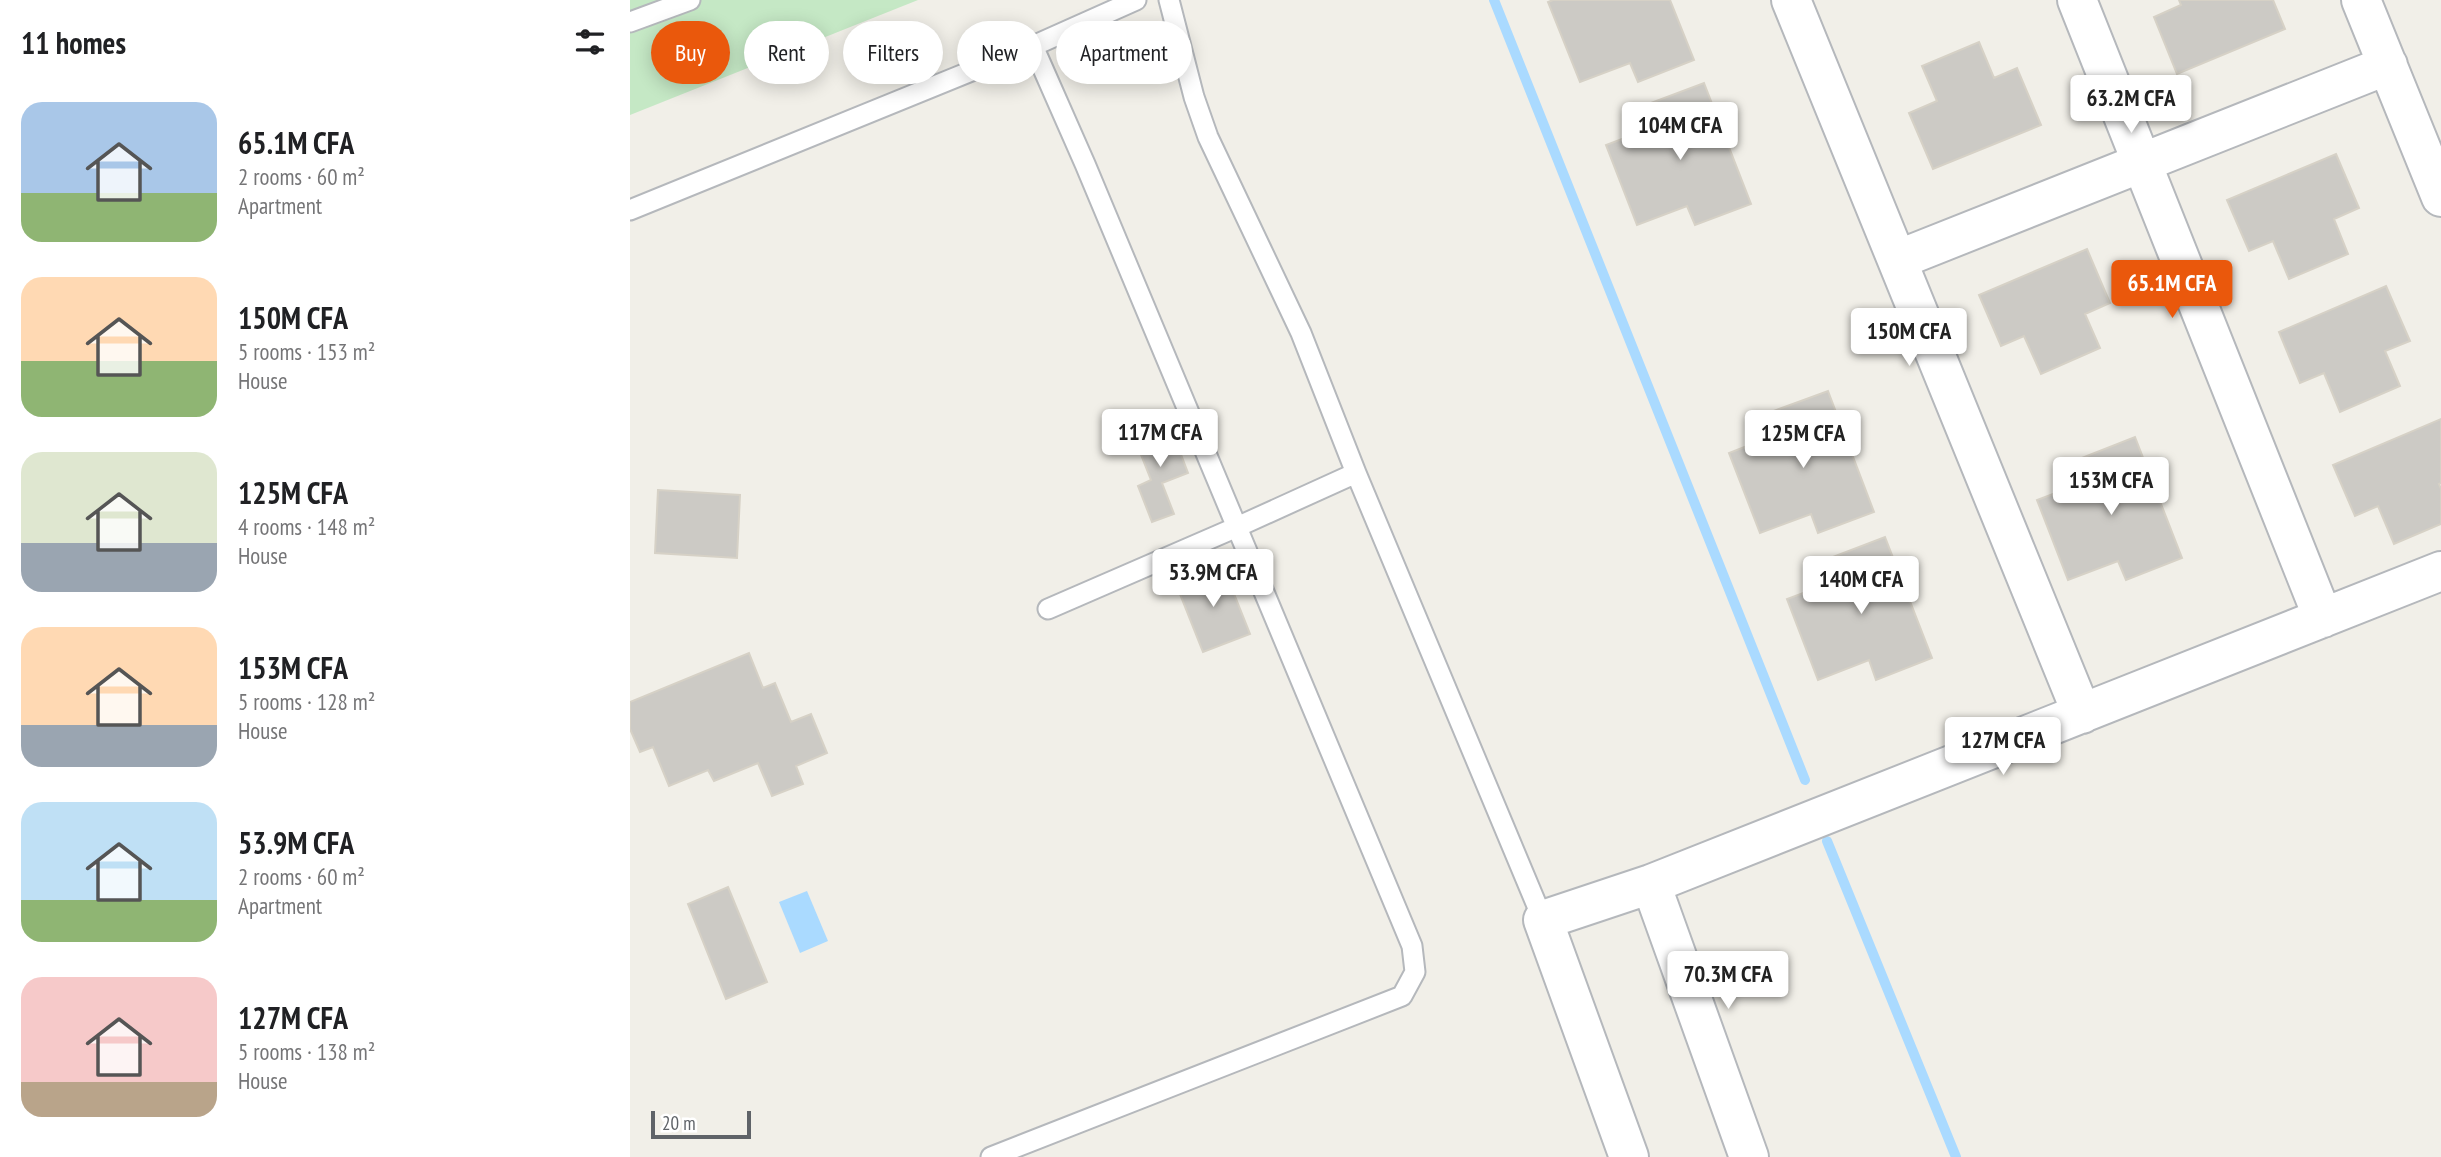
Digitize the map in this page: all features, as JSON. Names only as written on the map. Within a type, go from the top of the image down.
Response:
[{"type":"street","points":[[1791,0],[2082,713]]},
{"type":"street","points":[[2077,0],[2323,618]]},
{"type":"street","points":[[2361,0],[2441,197]]},
{"type":"street","points":[[1897,260],[2388,65]]},
{"type":"street","points":[[1629,1157],[1543,920],[1651,884],[2441,571]]},
{"type":"street","points":[[1651,884],[1749,1157]]},
{"type":"lane","points":[[630,22],[690,0]]},
{"type":"lane","points":[[1042,42],[1136,0]]},
{"type":"lane","points":[[1169,0],[1194,97],[1208,137],[1301,333],[1356,473],[1543,920]]},
{"type":"lane","points":[[990,1157],[1402,996],[1415,972],[1412,946],[1042,66]]},
{"type":"lane","points":[[630,210],[957,77]]},
{"type":"lane","points":[[1048,609],[1356,473]]},
{"type":"green space","points":[[630,0],[918,0],[865,21],[843,21],[843,30],[829,36],[829,21],[744,21],[744,69],[730,75],[730,21],[651,21],[651,84],[708,84],[630,115]]},
{"type":"water","points":[[807,891],[828,941],[800,953],[779,902]]},
{"type":"building","points":[[1670,0],[1694,60],[1638,82],[1630,63],[1580,82],[1548,2]]},
{"type":"building","points":[[2179,0],[2273,0],[2285,29],[2177,74],[2154,17],[2181,5]]},
{"type":"building","points":[[1979,42],[1994,78],[2017,68],[2041,125],[1933,169],[1909,113],[1937,101],[1922,66]]},
{"type":"building","points":[[1704,83],[1751,204],[1695,225],[1687,206],[1637,225],[1606,145],[1656,126],[1648,104]]},
{"type":"building","points":[[2336,154],[2359,208],[2334,219],[2348,254],[2289,279],[2273,241],[2249,251],[2227,200]]},
{"type":"building","points":[[2087,249],[2110,303],[2085,314],[2100,348],[2041,374],[2024,336],[2001,346],[1979,295]]},
{"type":"building","points":[[2386,286],[2410,341],[2385,351],[2400,386],[2340,412],[2324,373],[2300,383],[2279,332]]},
{"type":"building","points":[[1828,391],[1874,512],[1818,533],[1811,514],[1760,533],[1729,453],[1780,433],[1771,412]]},
{"type":"building","points":[[2441,419],[2441,524],[2394,544],[2378,506],[2355,516],[2333,465]]},
{"type":"building","points":[[1169,423],[1188,473],[1162,483],[1174,514],[1152,522],[1138,486],[1151,480],[1134,437]]},
{"type":"building","points":[[2135,437],[2182,558],[2126,580],[2118,561],[2068,580],[2037,500],[2087,481],[2079,459]]},
{"type":"building","points":[[658,490],[740,495],[737,558],[655,553]]},
{"type":"building","points":[[1885,537],[1932,658],[1876,680],[1869,660],[1818,680],[1787,599],[1838,580],[1830,558]]},
{"type":"building","points":[[1223,566],[1250,634],[1203,652],[1176,584]]},
{"type":"building","points":[[749,653],[763,688],[775,683],[791,722],[811,714],[827,753],[796,766],[803,784],[772,796],[758,763],[714,781],[708,770],[669,786],[653,747],[640,752],[630,729],[630,702]]},
{"type":"building","points":[[728,887],[767,982],[726,999],[688,904]]},
{"type":"waterway","points":[[1494,0],[1805,780]]},
{"type":"waterway","points":[[1827,841],[1956,1157]]}]
